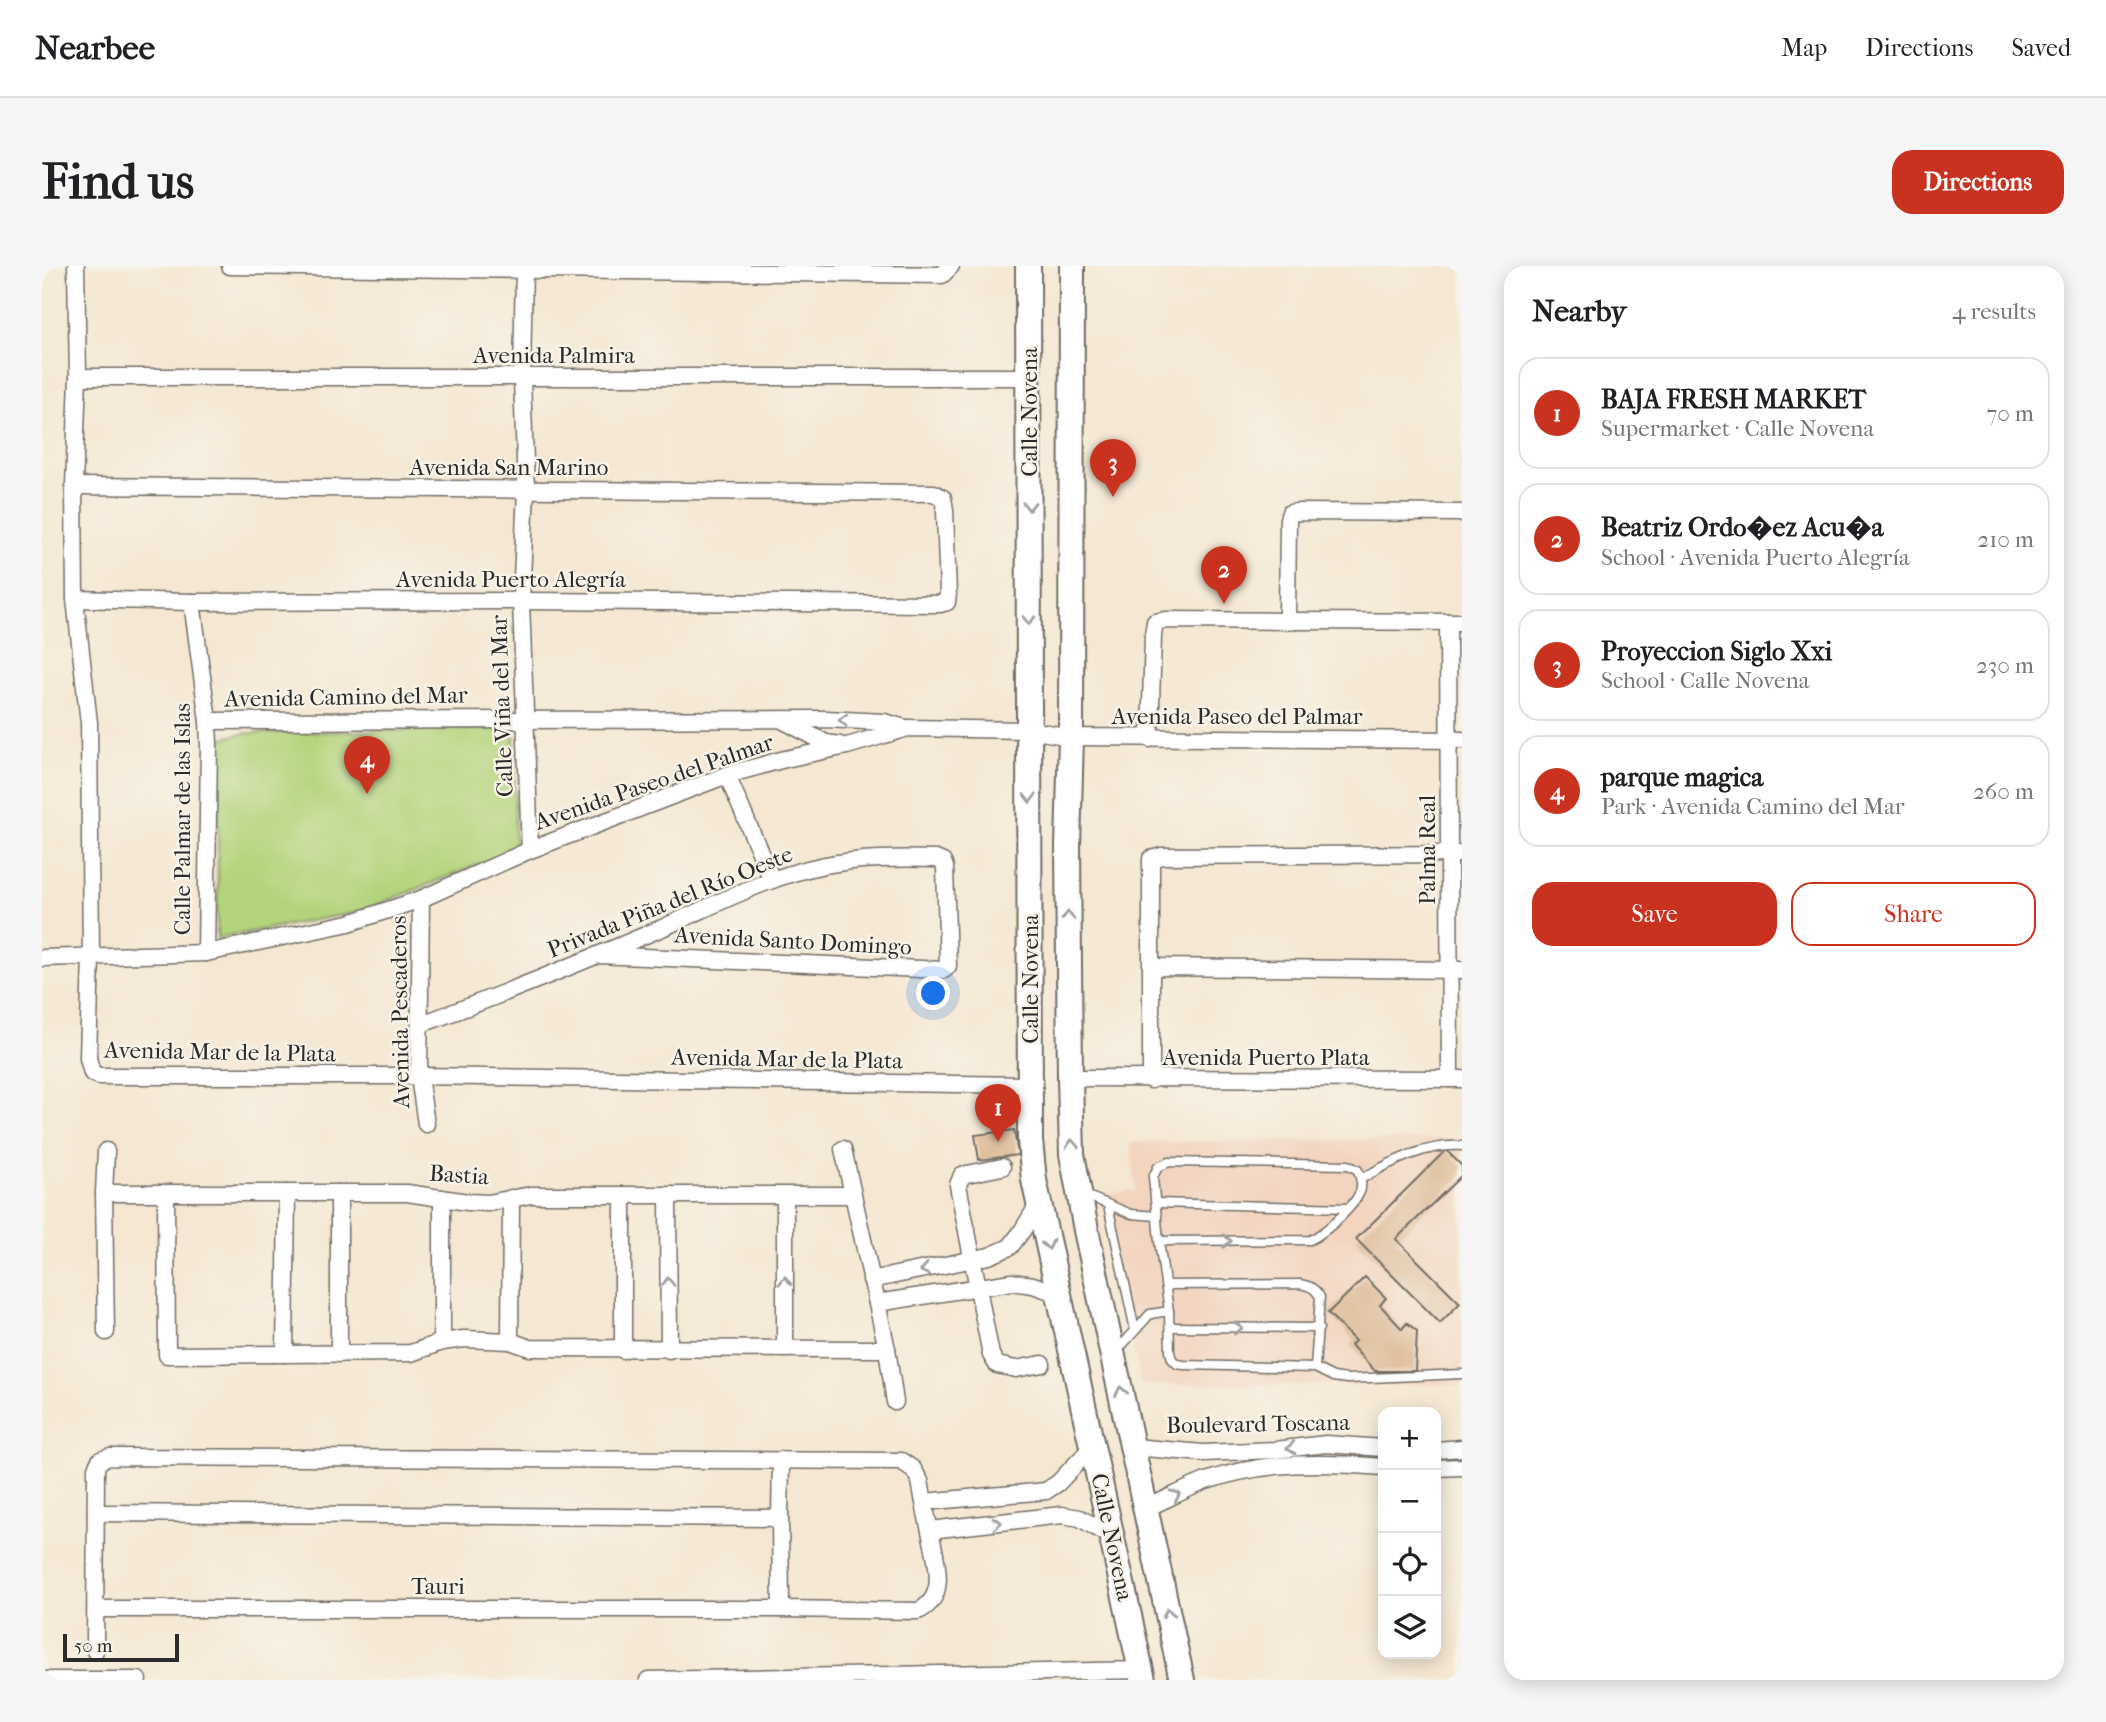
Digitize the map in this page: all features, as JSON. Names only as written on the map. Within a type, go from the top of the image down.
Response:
[{"type":"main road","name":"Calle Novena","points":[[1028,266],[1030,1141],[1034,1180],[1142,1675]]},
{"type":"main road","name":"Calle Novena","points":[[1072,266],[1071,737],[1068,848],[1072,1154],[1180,1672]]},
{"type":"main road","points":[[1142,1675],[1180,1672]]},
{"type":"street","name":"Avenida Mar de la Plata","points":[[76,266],[78,377],[74,486],[75,599],[89,723],[92,957],[88,1058],[92,1073],[99,1076],[419,1076],[1030,1085]]},
{"type":"street","points":[[230,266],[942,275],[950,267]]},
{"type":"street","name":"Calle Viña del Mar","points":[[524,268],[522,378],[526,490],[521,601],[530,849]]},
{"type":"street","name":"Avenida Palmira","points":[[78,377],[1029,377]]},
{"type":"street","name":"Avenida San Marino","points":[[74,486],[934,493],[943,498],[945,510],[947,602]]},
{"type":"street","points":[[1287,620],[1290,513],[1462,513]]},
{"type":"street","name":"Avenida Puerto Alegría","points":[[75,599],[947,602]]},
{"type":"street","name":"Calle Palmar de las Islas","points":[[192,601],[208,722],[206,953]]},
{"type":"street","points":[[1150,739],[1155,622],[1455,622]]},
{"type":"street","name":"Palma Real","points":[[1455,622],[1456,1079]]},
{"type":"street","points":[[778,719],[790,728],[795,738],[793,750],[785,759]]},
{"type":"street","name":"Avenida Camino del Mar","points":[[778,719],[826,743],[847,746]]},
{"type":"street","name":"Avenida Camino del Mar","points":[[208,722],[825,719],[884,722],[908,728]]},
{"type":"street","name":"Avenida Paseo del Palmar","points":[[42,958],[206,953],[349,923],[421,900],[530,849],[727,775],[908,728],[1030,730],[1071,737],[1150,739],[1455,740]]},
{"type":"street","points":[[727,775],[772,880]]},
{"type":"street","points":[[1151,1080],[1151,859],[1162,856],[1456,854]]},
{"type":"street","name":"Privada Piña del Río Oeste","points":[[421,1024],[598,955],[772,880],[823,865],[874,858],[936,859],[943,862],[948,966],[944,970]]},
{"type":"street","name":"Avenida Pescaderos","points":[[421,900],[419,1076],[426,1124]]},
{"type":"street","name":"Avenida Santo Domingo","points":[[598,955],[944,970]]},
{"type":"street","points":[[1151,967],[1455,970]]},
{"type":"street","name":"Avenida Puerto Plata","points":[[1070,1078],[1456,1079]]},
{"type":"street","points":[[843,1149],[887,1349],[895,1402]]},
{"type":"street","points":[[106,1151],[106,1332]]},
{"type":"street","points":[[1002,1167],[962,1175],[958,1185],[977,1287],[992,1355],[998,1365],[1016,1369],[1042,1364]]},
{"type":"street","name":"Bastia","points":[[104,1193],[407,1193],[488,1203],[531,1195],[852,1195]]},
{"type":"street","points":[[166,1193],[167,1355],[411,1353],[442,1342],[464,1339],[510,1341],[530,1348],[887,1349]]},
{"type":"street","points":[[285,1354],[287,1193]]},
{"type":"street","points":[[339,1193],[339,1354]]},
{"type":"street","points":[[623,1196],[623,1350]]},
{"type":"street","points":[[668,1196],[669,1350]]},
{"type":"street","points":[[785,1196],[785,1349]]},
{"type":"street","points":[[442,1198],[442,1342]]},
{"type":"street","points":[[510,1341],[511,1198]]},
{"type":"street","points":[[872,1280],[973,1260],[1010,1247],[1039,1203]]},
{"type":"street","points":[[877,1303],[1012,1282],[1033,1285],[1059,1294]]},
{"type":"street","name":"Boulevard Toscana","points":[[1133,1447],[1203,1453],[1326,1444],[1378,1448]]},
{"type":"street","points":[[924,1502],[1046,1491],[1058,1483],[1092,1447]]},
{"type":"street","points":[[1441,1450],[1462,1448]]},
{"type":"street","points":[[1233,1452],[1236,1473]]},
{"type":"street","points":[[95,1651],[96,1468],[100,1460],[110,1457],[901,1461],[914,1469],[920,1481],[930,1530],[1062,1515],[1080,1518],[1112,1537]]},
{"type":"street","points":[[781,1460],[781,1609]]},
{"type":"street","name":"Boulevard Toscana","points":[[1147,1508],[1206,1481],[1236,1473],[1301,1463],[1378,1467]]},
{"type":"street","points":[[1441,1468],[1462,1467]]},
{"type":"street","points":[[1020,1494],[1024,1520]]},
{"type":"street","points":[[96,1513],[780,1518]]},
{"type":"street","name":"Tauri","points":[[96,1608],[918,1611],[931,1603],[936,1595],[939,1574],[930,1530]]},
{"type":"street","points":[[648,1680],[1142,1675]]},
{"type":"street","points":[[42,1680],[138,1680]]},
{"type":"lane","points":[[1361,1179],[1387,1164],[1424,1150],[1447,1145],[1462,1146]]},
{"type":"lane","points":[[1159,1241],[1310,1240],[1321,1235],[1348,1208],[1360,1191],[1361,1179],[1357,1170],[1349,1165],[1169,1162],[1158,1167],[1153,1177],[1159,1241],[1169,1311],[1172,1359],[1177,1364],[1315,1368],[1333,1377],[1347,1379],[1462,1374]]},
{"type":"lane","points":[[1080,1193],[1131,1214],[1157,1216]]},
{"type":"lane","points":[[1156,1203],[1348,1208]]},
{"type":"lane","points":[[1108,1205],[1135,1330]]},
{"type":"lane","points":[[1165,1285],[1309,1285],[1316,1289],[1320,1297],[1315,1368]]},
{"type":"lane","points":[[1114,1356],[1150,1314],[1169,1311]]},
{"type":"lane","points":[[1170,1327],[1319,1328]]},
{"type":"shaded area","points":[[1462,1139],[1462,1385],[1141,1385],[1101,1195],[1136,1190],[1130,1142]]},
{"type":"green space","points":[[514,729],[515,850],[359,912],[217,938],[219,739],[246,733]]},
{"type":"building","points":[[1014,1130],[1018,1155],[979,1160],[975,1135]]},
{"type":"building","points":[[1446,1150],[1462,1166],[1462,1175],[1396,1239],[1460,1303],[1440,1323],[1356,1239]]},
{"type":"building","points":[[1365,1277],[1386,1298],[1380,1305],[1402,1329],[1407,1323],[1417,1331],[1415,1371],[1375,1371],[1351,1345],[1355,1341],[1328,1313]]},
{"type":"place","name":"Proyeccion Siglo Xxi","points":[[1113,497]]},
{"type":"place","name":"Beatriz Ordo�ez Acu�a","points":[[1224,604]]},
{"type":"place","name":"parque magica","points":[[367,794]]},
{"type":"place","name":"BAJA FRESH MARKET","points":[[998,1142]]}]
